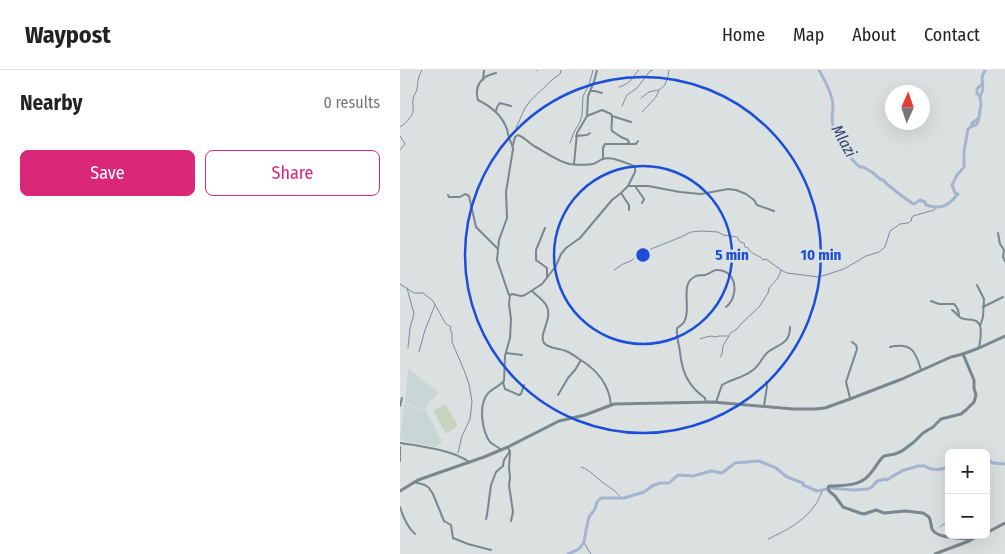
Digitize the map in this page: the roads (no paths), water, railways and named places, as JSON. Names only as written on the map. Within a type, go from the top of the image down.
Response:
[{"type":"street","points":[[483,80],[484,70]]},
{"type":"street","points":[[587,116],[588,96],[597,70]]},
{"type":"street","points":[[496,73],[483,80],[477,88],[477,100],[496,111],[504,122],[513,145]]},
{"type":"street","points":[[590,91],[602,93]]},
{"type":"street","points":[[496,111],[500,103],[511,106]]},
{"type":"street","points":[[574,164],[576,136],[587,116],[602,110],[612,116],[631,122]]},
{"type":"street","points":[[612,116],[612,131],[628,140],[627,144]]},
{"type":"street","points":[[576,136],[590,133]]},
{"type":"street","points":[[509,297],[511,294],[522,296],[542,284],[566,248],[580,238],[612,200],[628,186],[635,172],[635,166],[604,158],[592,165],[564,162],[521,136],[515,137],[506,192],[507,218],[500,235],[497,260],[509,297],[511,319],[503,382],[506,389],[519,395],[524,385]]},
{"type":"street","points":[[604,158],[602,148],[605,144],[636,144],[638,141]]},
{"type":"street","points":[[628,186],[648,186],[696,194],[736,190],[746,194],[757,205],[774,211]]},
{"type":"street","points":[[635,186],[644,199],[642,203]]},
{"type":"street","points":[[621,193],[630,210]]},
{"type":"street","points":[[448,194],[449,197],[465,194],[469,196],[477,228],[498,249]]},
{"type":"street","points":[[545,228],[535,252],[536,260],[547,268],[547,278]]},
{"type":"street","points":[[998,233],[1000,244],[1004,250],[1003,257],[1005,261]]},
{"type":"street","points":[[706,402],[704,397],[693,389],[684,374],[676,338],[677,328],[685,321],[686,291],[689,281],[694,276],[718,270],[728,274],[734,281],[734,297],[726,307]]},
{"type":"street","points":[[977,285],[984,299],[979,348]]},
{"type":"street","points":[[532,291],[548,308],[548,318],[543,338],[545,343],[552,348],[568,352],[586,363],[602,378],[610,397],[611,405]]},
{"type":"street","points":[[983,307],[1003,297]]},
{"type":"street","points":[[931,301],[939,304],[954,304],[958,307],[959,316]]},
{"type":"street","points":[[952,310],[963,319],[976,320],[980,326]]},
{"type":"street","points":[[716,402],[722,385],[754,370],[765,355],[787,339],[790,328]]},
{"type":"street","points":[[400,491],[414,482],[500,450],[509,449],[559,422],[618,403],[716,402],[815,410],[850,399],[1005,336]]},
{"type":"street","points":[[850,399],[846,382],[857,349],[856,345],[852,342]]},
{"type":"street","points":[[890,346],[897,345],[913,350],[921,370]]},
{"type":"street","points":[[506,353],[522,355]]},
{"type":"street","points":[[963,354],[974,380],[976,395],[975,400],[966,410],[961,414],[941,419],[902,451],[884,456],[870,474],[862,480],[850,485],[828,488],[843,507],[855,512],[864,514],[876,510],[884,513],[905,511],[923,513],[929,517],[932,530],[936,534],[969,541]]},
{"type":"street","points":[[558,395],[581,360]]},
{"type":"street","points":[[500,450],[489,440],[482,418],[485,398],[503,382]]},
{"type":"street","points":[[764,406],[766,382]]},
{"type":"street","points":[[400,406],[402,398]]},
{"type":"street","points":[[400,461],[401,443],[432,448],[462,457],[469,462]]},
{"type":"street","points":[[486,519],[491,485],[496,472],[503,466],[509,449]]},
{"type":"street","points":[[509,449],[509,485],[513,512],[511,521]]},
{"type":"street","points":[[414,482],[426,485],[429,488],[444,521],[452,526],[453,538],[491,550]]},
{"type":"street","points":[[400,507],[411,531],[415,534]]},
{"type":"street","points":[[990,531],[1005,523]]},
{"type":"street","points":[[935,554],[973,539]]},
{"type":"waterway","points":[[400,127],[408,121],[413,112],[413,99],[422,70]]},
{"type":"waterway","points":[[516,128],[530,101],[560,74],[561,70]]},
{"type":"waterway","points":[[570,143],[580,122],[583,96],[589,85],[593,70]]},
{"type":"waterway","points":[[619,87],[629,82],[639,70]]},
{"type":"waterway","points":[[622,106],[627,95],[637,88],[650,71],[653,70]]},
{"type":"waterway","points":[[642,112],[665,85],[669,70]]},
{"type":"waterway","name":"Mlazi","points":[[819,70],[831,96],[833,106],[832,120],[835,131],[840,143],[851,158],[860,167],[872,172],[911,203],[914,204],[920,200],[925,202],[926,205],[936,207],[944,206],[958,194],[955,193],[952,185],[964,167],[964,152],[968,129],[978,122],[981,105],[980,97],[983,89],[982,77],[985,70]]},
{"type":"waterway","points":[[979,96],[977,89],[982,84]]},
{"type":"waterway","points":[[641,98],[649,92],[658,90]]},
{"type":"waterway","name":"Mlazi","points":[[972,126],[972,123],[979,118]]},
{"type":"waterway","points":[[400,136],[405,144],[400,150]]},
{"type":"waterway","points":[[720,357],[723,346],[730,334],[759,307],[769,288],[778,278],[781,270],[787,273],[819,277],[844,269],[866,256],[879,252],[885,247],[890,231],[900,224],[908,223],[912,220],[913,216],[934,210],[936,207]]},
{"type":"waterway","points":[[614,270],[641,253],[691,232],[701,231],[718,232],[723,235],[737,237],[751,252],[763,260],[766,259],[781,270]]},
{"type":"waterway","points":[[400,284],[414,293],[423,293],[433,301],[446,324],[451,327],[452,342],[469,384],[472,402],[470,419],[462,436],[458,453]]},
{"type":"waterway","points":[[407,288],[414,314],[410,328],[408,348]]},
{"type":"waterway","points":[[419,352],[435,305]]},
{"type":"waterway","points":[[700,339],[712,336],[728,336]]},
{"type":"waterway","points":[[568,554],[579,549],[584,542],[589,517],[601,498],[624,498],[644,492],[660,483],[669,483],[678,475],[693,476],[711,471],[722,473],[735,463],[759,461],[776,468],[787,477],[817,491],[828,489]]},
{"type":"waterway","points":[[990,461],[1005,464]]},
{"type":"waterway","points":[[829,488],[868,489],[877,481],[887,480],[901,471],[918,466],[925,466],[931,469],[945,468]]},
{"type":"waterway","points":[[581,467],[614,490],[621,498]]},
{"type":"waterway","points":[[768,539],[785,531],[807,515],[822,491]]},
{"type":"waterway","points":[[940,527],[945,523]]},
{"type":"waterway","points":[[584,543],[591,554]]}]
